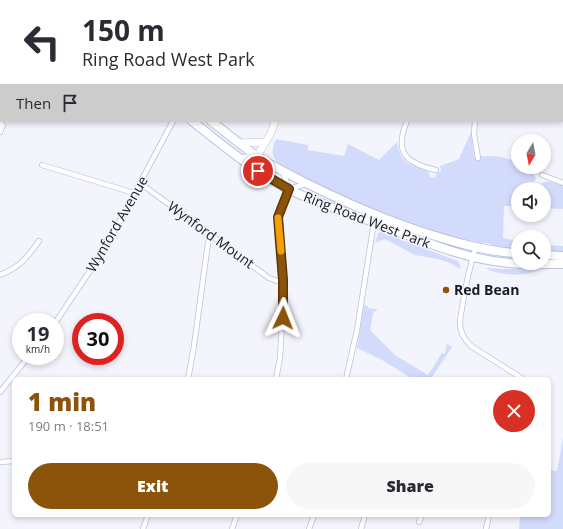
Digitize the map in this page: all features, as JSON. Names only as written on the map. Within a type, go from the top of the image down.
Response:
[{"type":"highway","name":"Ring Road West Park","points":[[193,122],[258,171],[289,189],[324,205],[476,247],[511,253]]},
{"type":"highway","name":"Ring Road West Park","points":[[212,122],[257,156],[282,171],[375,218],[444,249],[473,257],[508,263],[563,264]]},
{"type":"highway","points":[[551,255],[563,256]]},
{"type":"street","points":[[0,122],[3,125],[0,132]]},
{"type":"street","name":"Wynford Avenue","points":[[62,313],[102,253],[172,122]]},
{"type":"street","points":[[258,171],[257,156],[266,142],[276,122]]},
{"type":"street","points":[[407,122],[402,132],[401,142],[403,150],[414,164],[436,170]]},
{"type":"street","points":[[475,122],[474,134],[478,158]]},
{"type":"street","points":[[240,143],[266,142]]},
{"type":"street","points":[[241,159],[257,156]]},
{"type":"street","points":[[42,165],[134,193]]},
{"type":"street","points":[[276,377],[281,342],[283,280],[278,217],[289,189],[282,171]]},
{"type":"street","points":[[542,175],[563,183]]},
{"type":"street","name":"Wynford Mount","points":[[140,184],[270,278],[278,281],[283,280]]},
{"type":"street","points":[[289,189],[308,184]]},
{"type":"street","points":[[346,377],[357,330],[375,218]]},
{"type":"street","points":[[188,377],[208,243],[212,236]]},
{"type":"street","points":[[0,275],[11,271],[21,264],[39,241]]},
{"type":"street","points":[[476,247],[461,312],[461,332],[467,342],[472,346],[520,377]]},
{"type":"street","points":[[0,392],[21,365]]},
{"type":"street","points":[[7,382],[12,383]]},
{"type":"street","points":[[0,462],[12,461]]},
{"type":"street","points":[[144,529],[147,517]]},
{"type":"street","points":[[232,529],[236,517]]},
{"type":"street","points":[[308,529],[313,517]]},
{"type":"street","points":[[361,529],[364,517]]},
{"type":"street","points":[[419,522],[421,517]]},
{"type":"street","points":[[486,529],[489,517]]},
{"type":"shaded area","points":[[471,132],[474,157],[496,156],[507,158],[511,160],[511,174],[535,174],[534,176],[536,178],[534,182],[511,182],[511,206],[504,206],[503,238],[511,240],[511,248],[494,246],[488,243],[447,235],[344,197],[313,183],[276,161],[273,156],[273,147],[276,139],[308,145],[308,150],[344,156],[348,144],[379,160],[397,142],[401,156],[404,160],[429,172],[430,177],[435,178],[437,173],[441,171],[440,166],[459,159]]},
{"type":"shaded area","points":[[549,181],[563,186],[563,209],[551,208],[551,182],[546,182]]},
{"type":"shaded area","points":[[381,232],[458,261],[461,268],[438,259],[415,255],[385,239],[375,243],[378,233]]},
{"type":"shaded area","points":[[551,245],[563,246],[563,253],[551,252]]},
{"type":"shaded area","points":[[485,268],[541,270],[513,275],[492,271]]},
{"type":"shaded area","points":[[364,305],[368,306],[368,308],[378,309],[373,313],[370,330],[395,355],[428,375],[442,353],[445,354],[447,344],[452,347],[432,377],[410,377],[382,360],[357,348]]},
{"type":"shaded area","points":[[563,438],[563,529],[519,529],[520,517],[551,517],[551,470],[557,471]]},
{"type":"slow traffic","points":[[278,218],[281,251]]},
{"type":"place","name":"Red Bean","points":[[446,290]]},
{"type":"route","points":[[258,171],[289,189],[278,217],[282,257],[283,318]]}]
